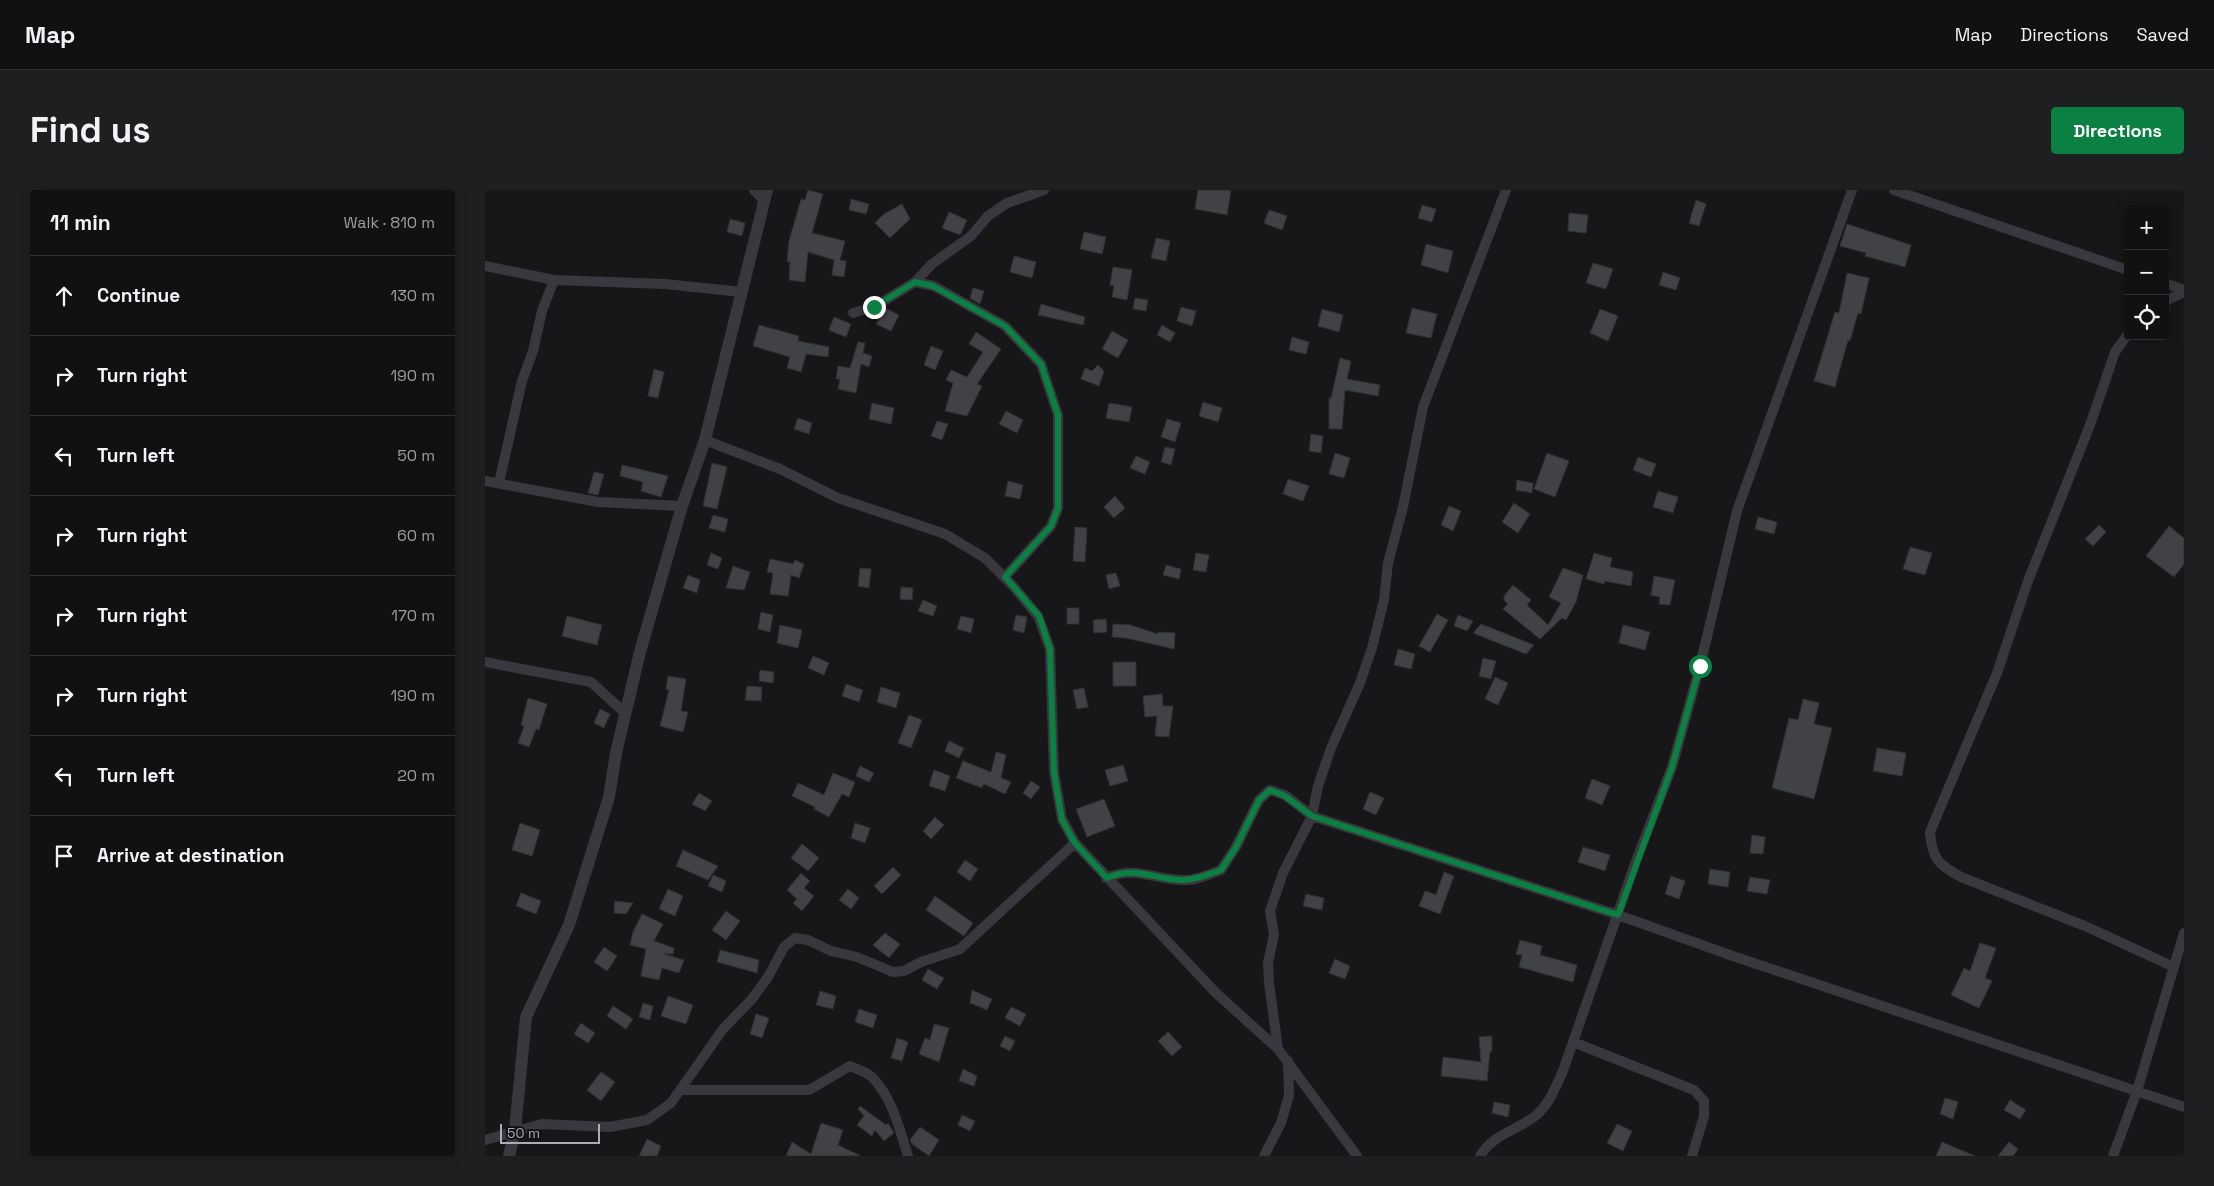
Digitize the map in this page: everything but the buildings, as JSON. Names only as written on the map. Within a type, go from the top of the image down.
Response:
[{"type":"street","points":[[509,1156],[515,1130],[526,1017],[569,925],[609,797],[625,713],[682,506],[705,440],[742,292],[765,195],[754,190]]},
{"type":"street","points":[[853,313],[874,307],[915,282],[932,264],[971,236],[988,216],[1007,203],[1044,190]]},
{"type":"street","points":[[1278,1049],[1274,1004],[1269,983],[1269,963],[1274,934],[1270,911],[1283,873],[1312,816],[1318,786],[1331,748],[1360,683],[1372,648],[1384,600],[1388,563],[1403,507],[1423,407],[1506,190]]},
{"type":"street","points":[[1480,1156],[1486,1145],[1534,1117],[1551,1098],[1573,1042],[1672,767],[1700,666],[1737,511],[1851,190]]},
{"type":"street","points":[[1894,190],[2124,269]]},
{"type":"street","points":[[485,266],[554,280],[665,284],[742,292]]},
{"type":"street","points":[[499,484],[522,381],[533,351],[542,311],[554,280]]},
{"type":"street","points":[[915,282],[933,286],[1005,326],[1041,364],[1058,415],[1058,508],[1051,526],[1005,577]]},
{"type":"street","points":[[2169,285],[2184,291]]},
{"type":"street","points":[[2169,299],[2184,291]]},
{"type":"street","points":[[2124,340],[2115,352],[2090,425],[2028,581],[1997,673],[1930,832],[1932,851],[1943,868],[2085,926],[2174,967]]},
{"type":"street","points":[[705,440],[780,470],[838,498],[945,534],[985,558],[1005,577],[1039,616],[1050,649],[1054,772],[1062,820],[1075,843],[1216,993],[1278,1049],[1357,1156]]},
{"type":"street","points":[[485,481],[597,502],[682,506]]},
{"type":"street","points":[[485,662],[591,682],[625,713]]},
{"type":"street","points":[[1107,878],[1119,873],[1144,873],[1185,880],[1221,870],[1236,847],[1259,800],[1270,790],[1285,796],[1312,816],[1618,915],[1730,955],[2184,1107]]},
{"type":"street","points":[[485,1140],[541,1124],[610,1127],[647,1120],[671,1103],[723,1029],[752,999],[768,977],[784,947],[795,938],[808,940],[831,951],[857,956],[893,972],[905,971],[921,962],[960,949],[1075,843]]},
{"type":"street","points":[[2113,1156],[2137,1091],[2184,933]]},
{"type":"street","points":[[1573,1042],[1694,1090],[1704,1101],[1704,1116],[1692,1156]]},
{"type":"street","points":[[1263,1156],[1281,1123],[1289,1095],[1288,1061]]},
{"type":"street","points":[[679,1090],[809,1090],[850,1066],[871,1076],[889,1102],[901,1128],[908,1156]]},
{"type":"route","points":[[874,307],[915,282],[933,286],[1005,326],[1041,364],[1058,415],[1058,508],[1051,526],[1005,577],[1039,616],[1050,649],[1054,772],[1062,820],[1075,843],[1107,878],[1119,873],[1152,874],[1185,880],[1221,870],[1250,822],[1259,800],[1270,790],[1285,796],[1312,816],[1618,915],[1636,861],[1672,767],[1700,666]]}]
